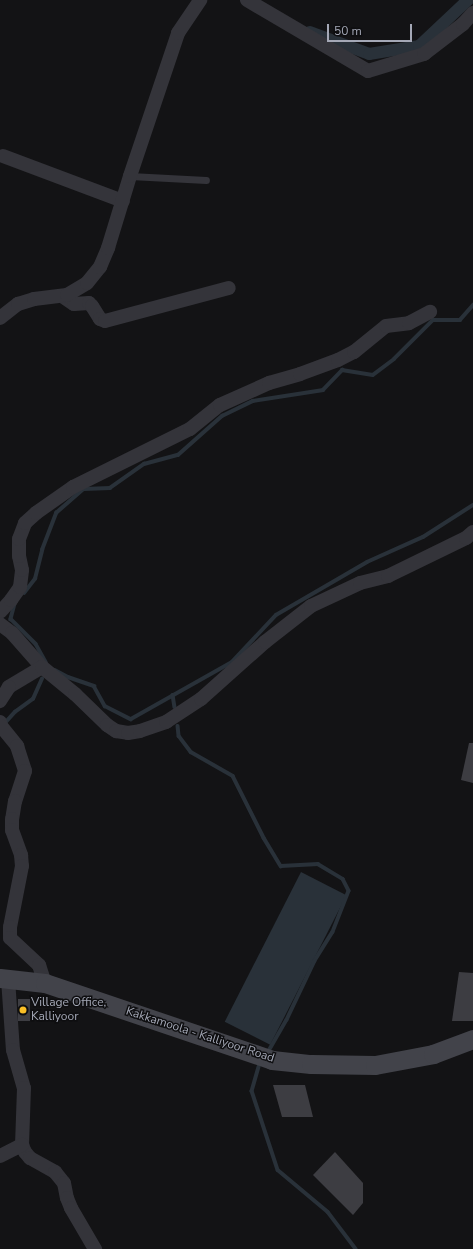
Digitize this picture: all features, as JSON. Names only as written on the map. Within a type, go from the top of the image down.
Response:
[{"type":"main road","name":"Kakkamoola - Kalliyoor Road","points":[[4,978],[45,983],[272,1060],[311,1064],[375,1065],[432,1054],[473,1039]]},
{"type":"street","points":[[0,318],[18,304],[34,299],[68,295],[87,282],[100,267],[108,248],[130,176],[178,33],[200,0]]},
{"type":"street","points":[[247,0],[368,71],[424,54],[464,24],[473,13]]},
{"type":"street","points":[[3,156],[123,201]]},
{"type":"street","points":[[62,296],[74,304],[89,303],[100,319],[105,321],[229,288]]},
{"type":"street","points":[[0,612],[20,587],[22,570],[19,539],[25,523],[36,513],[74,487],[190,428],[220,405],[269,383],[300,374],[338,360],[354,352],[386,326],[408,323],[430,312]]},
{"type":"street","points":[[0,624],[12,633],[42,667],[75,694],[107,726],[116,731],[122,732],[140,731],[166,722],[201,700],[265,642],[311,606],[360,583],[388,576],[466,538],[473,532]]},
{"type":"street","points":[[0,701],[9,687],[42,667]]},
{"type":"street","points":[[0,722],[1,726],[17,746],[25,771],[15,801],[12,819],[12,830],[21,856],[22,866],[10,927],[10,938],[39,965],[45,983]]},
{"type":"street","points":[[4,978],[13,1050],[24,1088],[22,1144],[25,1152],[30,1158],[55,1172],[64,1183],[71,1208],[96,1249]]},
{"type":"street","points":[[0,1156],[22,1144]]},
{"type":"lane","points":[[130,176],[206,180]]},
{"type":"shaded area","points":[[301,872],[346,895],[270,1045],[225,1022]]},
{"type":"building","points":[[469,743],[473,743],[473,783],[461,780]]},
{"type":"building","points":[[459,972],[473,973],[473,1021],[452,1021]]},
{"type":"building","name":"Village Office, Kalliyoor","points":[[18,999],[30,999],[30,1021],[18,1021]]},
{"type":"building","points":[[273,1085],[305,1085],[313,1117],[282,1117]]},
{"type":"building","points":[[335,1152],[363,1183],[363,1203],[353,1215],[313,1175]]},
{"type":"waterway","points":[[310,32],[369,54],[419,46],[468,0]]},
{"type":"waterway","points":[[24,593],[35,579],[42,550],[56,513],[84,489],[110,488],[144,464],[178,455],[222,416],[253,401],[323,390],[342,370],[373,375],[394,359],[433,320],[460,320],[473,305]]},
{"type":"waterway","points":[[55,670],[68,677],[94,686],[105,706],[131,719],[232,662],[276,615],[367,562],[423,537],[473,505]]},
{"type":"waterway","points":[[15,604],[11,619],[36,644],[46,662]]},
{"type":"waterway","points":[[5,723],[15,712],[33,699],[42,679]]},
{"type":"waterway","points":[[173,695],[175,707]]},
{"type":"waterway","points":[[178,726],[179,736],[191,752],[233,776],[264,838],[281,866],[318,864],[343,879],[349,891],[333,932],[315,961],[287,1020],[270,1049]]},
{"type":"waterway","points":[[259,1067],[252,1091],[278,1170],[328,1212],[356,1249]]},
{"type":"place","name":"Village Office, Kalliyoor","points":[[23,1010]]}]
